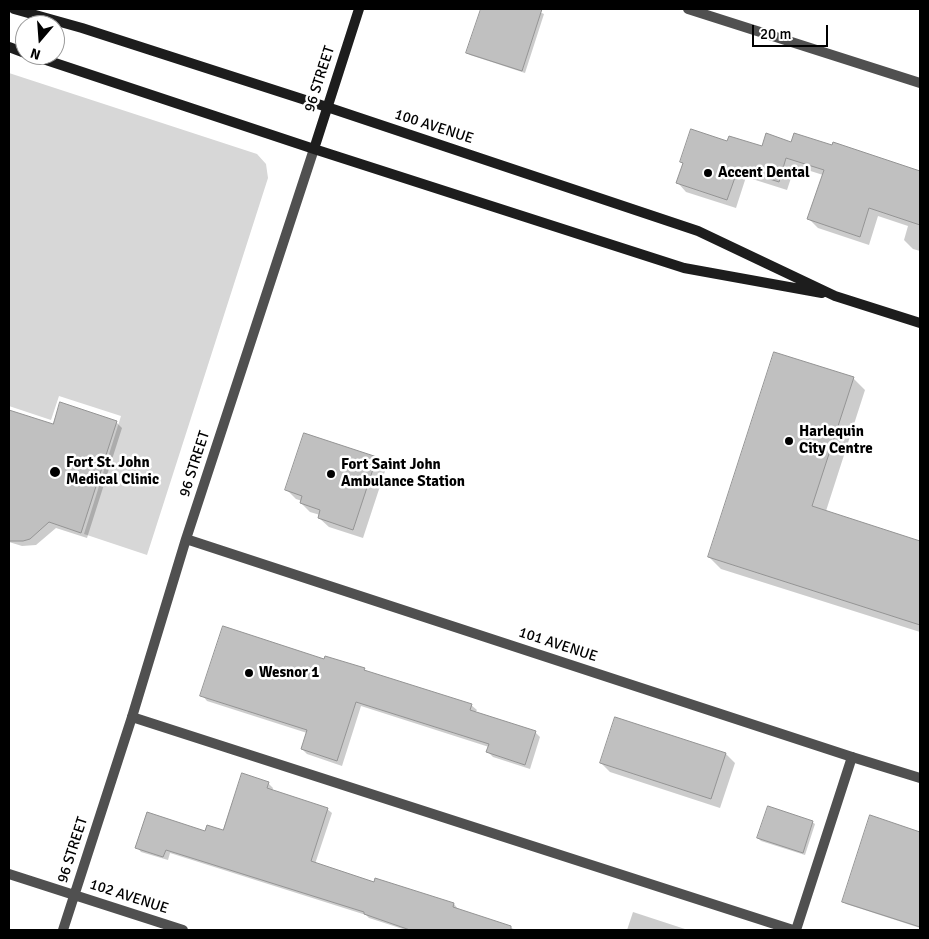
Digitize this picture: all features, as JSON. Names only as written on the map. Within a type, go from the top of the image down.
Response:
[{"type":"main road","name":"100 AVENUE","points":[[14,9],[82,28],[327,107],[698,231],[836,296]]},
{"type":"main road","name":"96 STREET","points":[[314,148],[359,9]]},
{"type":"main road","name":"100 AVENUE","points":[[61,65],[684,268],[836,296],[920,323]]},
{"type":"street","points":[[688,9],[920,83]]},
{"type":"street","name":"96 STREET","points":[[63,930],[132,717],[186,539],[314,148]]},
{"type":"street","name":"101 AVENUE","points":[[186,539],[920,778]]},
{"type":"street","points":[[132,717],[794,930],[852,757]]},
{"type":"street","name":"102 AVENUE","points":[[9,874],[183,930]]},
{"type":"shaded area","points":[[9,73],[257,154],[266,164],[268,178],[147,555],[84,534],[121,416],[59,396],[51,420],[9,406]]},
{"type":"building","points":[[481,9],[542,9],[522,71],[466,53]]},
{"type":"building","points":[[691,129],[727,141],[729,136],[762,146],[766,133],[791,142],[794,133],[832,145],[833,142],[920,171],[920,225],[869,208],[860,237],[807,219],[824,170],[786,158],[779,182],[738,169],[727,200],[676,183],[683,163],[680,162]]},
{"type":"building","name":"Harlequin City Centre","points":[[774,352],[854,377],[812,506],[920,541],[920,625],[708,557]]},
{"type":"building","name":"Fort St. John Medical Clinic","points":[[60,402],[117,421],[81,533],[49,522],[30,539],[9,541],[9,410],[53,424]]},
{"type":"building","name":"Fort Saint John Ambulance Station","points":[[304,433],[377,457],[353,530],[318,518],[320,510],[300,503],[302,496],[285,490]]},
{"type":"building","points":[[223,626],[324,659],[325,656],[365,668],[364,670],[472,704],[470,710],[536,731],[525,765],[486,752],[489,744],[356,702],[337,761],[301,749],[307,730],[200,696]]},
{"type":"building","points":[[615,717],[726,753],[711,799],[600,763]]},
{"type":"building","points":[[242,773],[269,782],[267,788],[328,808],[311,861],[374,882],[375,878],[454,903],[453,907],[511,926],[511,930],[410,930],[364,914],[364,912],[166,850],[163,857],[135,848],[147,812],[205,831],[207,825],[223,830]]},
{"type":"building","points":[[768,806],[813,821],[803,853],[757,838]]},
{"type":"building","points":[[870,815],[920,832],[920,927],[842,902]]},
{"type":"place","name":"Accent Dental","points":[[708,173]]},
{"type":"place","name":"Harlequin City Centre","points":[[789,441]]},
{"type":"place","name":"Fort St. John Medical Clinic","points":[[55,472]]},
{"type":"place","name":"Fort Saint John Ambulance Station","points":[[331,474]]},
{"type":"place","name":"Wesnor 1","points":[[249,673]]}]
